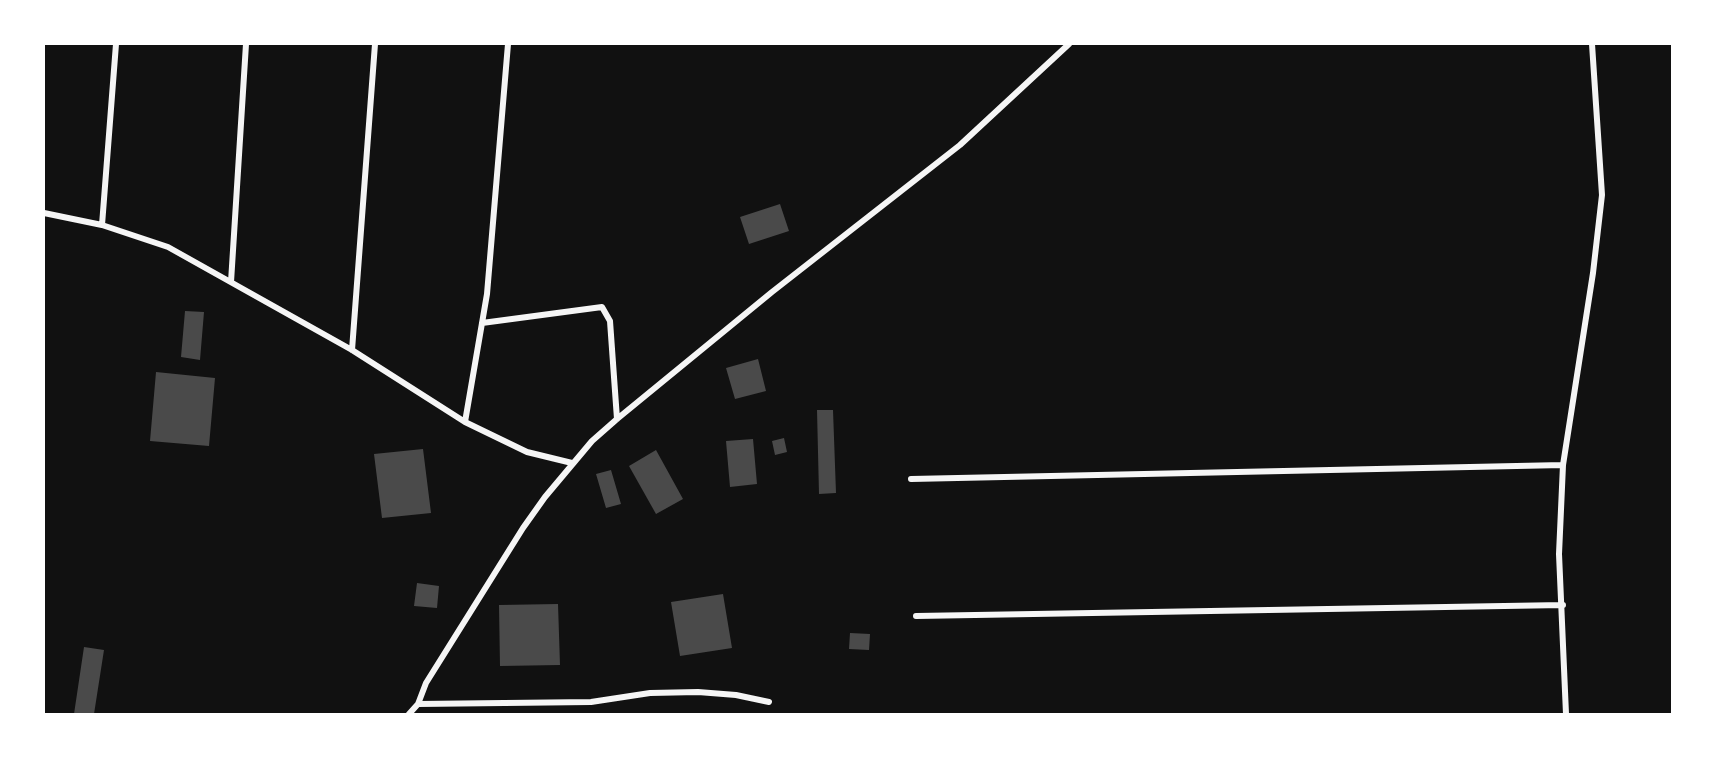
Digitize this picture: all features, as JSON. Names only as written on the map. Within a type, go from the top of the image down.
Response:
[{"type":"street","points":[[102,225],[116,44]]},
{"type":"street","points":[[231,282],[246,44]]},
{"type":"street","points":[[352,350],[375,44]]},
{"type":"street","points":[[465,422],[487,294],[508,44]]},
{"type":"street","points":[[409,714],[418,704],[426,683],[523,528],[572,463],[616,418],[960,145],[1069,44]]},
{"type":"street","points":[[1566,714],[1559,554],[1563,465],[1593,273],[1602,195],[1592,44]]},
{"type":"street","points":[[44,213],[102,225],[168,247],[352,350],[465,422],[527,452],[572,463]]},
{"type":"street","points":[[482,323],[602,307],[610,321],[616,418]]},
{"type":"street","points":[[911,479],[1563,465]]},
{"type":"street","points":[[916,616],[1563,605]]},
{"type":"street","points":[[418,704],[591,702],[650,693],[698,692],[736,695],[769,702]]},
{"type":"building","points":[[780,204],[789,231],[749,244],[740,217]]},
{"type":"building","points":[[185,311],[204,312],[200,360],[181,357]]},
{"type":"building","points":[[758,359],[766,391],[735,399],[726,368]]},
{"type":"building","points":[[156,372],[215,378],[209,446],[150,441]]},
{"type":"building","points":[[817,410],[833,410],[836,493],[819,494]]},
{"type":"building","points":[[784,438],[787,452],[775,455],[772,441]]},
{"type":"building","points":[[753,439],[757,484],[730,487],[726,441]]},
{"type":"building","points":[[423,449],[431,513],[382,518],[374,454]]},
{"type":"building","points":[[656,450],[683,499],[656,514],[629,466]]},
{"type":"building","points":[[611,470],[621,504],[606,508],[596,474]]},
{"type":"building","points":[[417,583],[439,586],[437,608],[414,606]]},
{"type":"building","points":[[723,594],[732,648],[680,656],[671,602]]},
{"type":"building","points":[[558,604],[560,665],[500,666],[499,605]]},
{"type":"building","points":[[850,633],[870,634],[869,650],[849,649]]},
{"type":"building","points":[[84,647],[104,650],[94,714],[74,714]]}]
